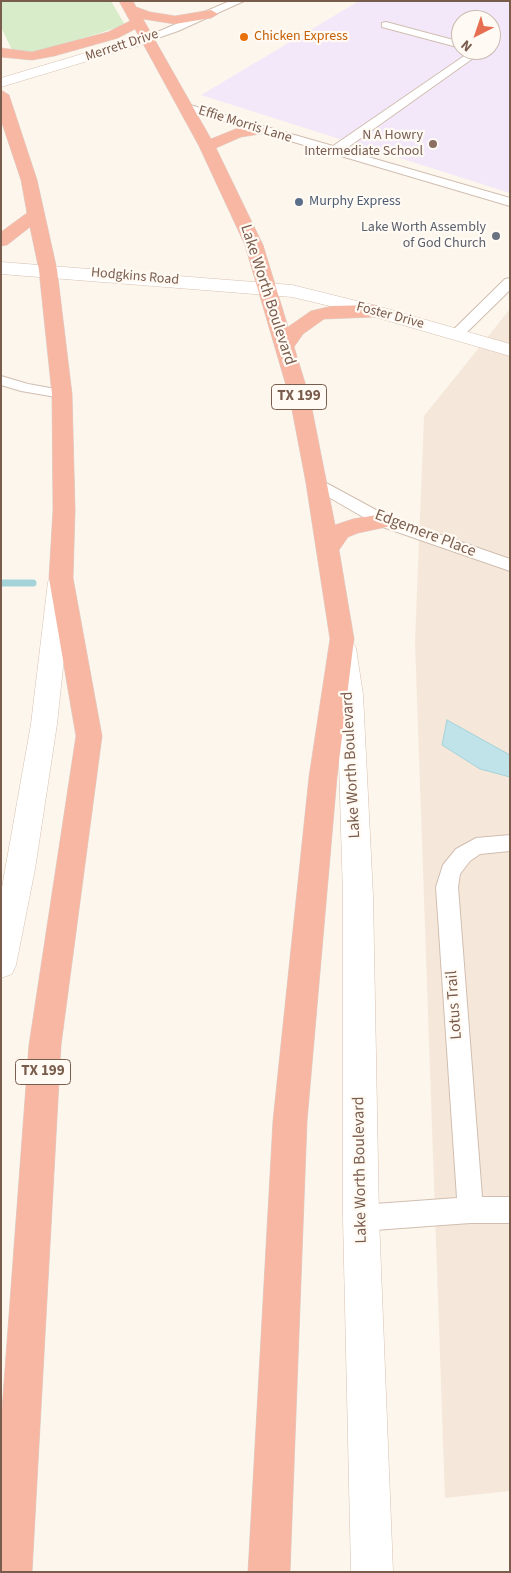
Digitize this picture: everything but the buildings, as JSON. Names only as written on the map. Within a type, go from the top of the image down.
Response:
[{"type":"highway","points":[[1,52],[12,56],[32,56],[54,52],[113,35],[132,11],[147,16],[175,20],[211,14]]},
{"type":"highway","name":"Lake Worth Boulevard","points":[[132,11],[207,146],[246,228],[268,289],[300,399],[317,483],[342,639]]},
{"type":"highway","name":"TX 199","points":[[1,95],[6,118],[29,180],[48,270],[62,394],[64,510],[61,578],[89,736],[45,1045],[11,1572]]},
{"type":"highway","points":[[207,146],[238,133],[260,130]]},
{"type":"highway","points":[[1,241],[37,214]]},
{"type":"highway","points":[[284,347],[296,330],[318,315],[332,312],[374,310]]},
{"type":"highway","points":[[328,549],[340,532],[353,526],[383,521]]},
{"type":"highway","name":"TX 199","points":[[269,1572],[290,1121],[323,777],[342,639]]},
{"type":"main road","name":"Merrett Drive","points":[[1,83],[146,39]]},
{"type":"main road","name":"Hodgkins Road","points":[[1,268],[48,270],[268,289]]},
{"type":"main road","name":"Foster Drive","points":[[268,289],[318,297],[374,310],[510,350]]},
{"type":"main road","name":"TX 199","points":[[2,957],[21,869],[44,724],[61,578]]},
{"type":"main road","name":"Lake Worth Boulevard","points":[[342,639],[350,695],[355,796],[358,896],[361,1218],[372,1572]]},
{"type":"street","name":"Merrett Drive","points":[[146,39],[239,1]]},
{"type":"street","points":[[386,25],[451,41]]},
{"type":"street","points":[[334,151],[465,60]]},
{"type":"street","name":"Effie Morris Lane","points":[[186,107],[510,202]]},
{"type":"street","points":[[456,334],[510,282]]},
{"type":"street","points":[[1,380],[26,388],[62,394]]},
{"type":"street","name":"Edgemere Place","points":[[317,483],[383,521],[510,565]]},
{"type":"street","name":"Lotus Trail","points":[[470,1210],[447,887],[450,871],[463,855],[476,846],[510,843]]},
{"type":"street","points":[[361,1218],[470,1210],[510,1210]]},
{"type":"shaded area","name":"N A Howry Intermediate School","points":[[359,1],[510,1],[510,193],[201,95]]},
{"type":"shaded area","points":[[510,309],[510,1491],[445,1498],[415,642],[424,416]]},
{"type":"green space","points":[[1,1],[111,1],[125,25],[36,53],[12,50],[1,27]]},
{"type":"water","points":[[447,720],[510,755],[510,777],[480,769],[442,745]]},
{"type":"waterway","points":[[1,583],[33,583]]},
{"type":"place","name":"Chicken Express","points":[[244,37]]},
{"type":"place","name":"N A Howry Intermediate School","points":[[433,144]]},
{"type":"place","name":"Murphy Express","points":[[299,202]]},
{"type":"place","name":"Lake Worth Assembly of God Church","points":[[496,236]]}]
